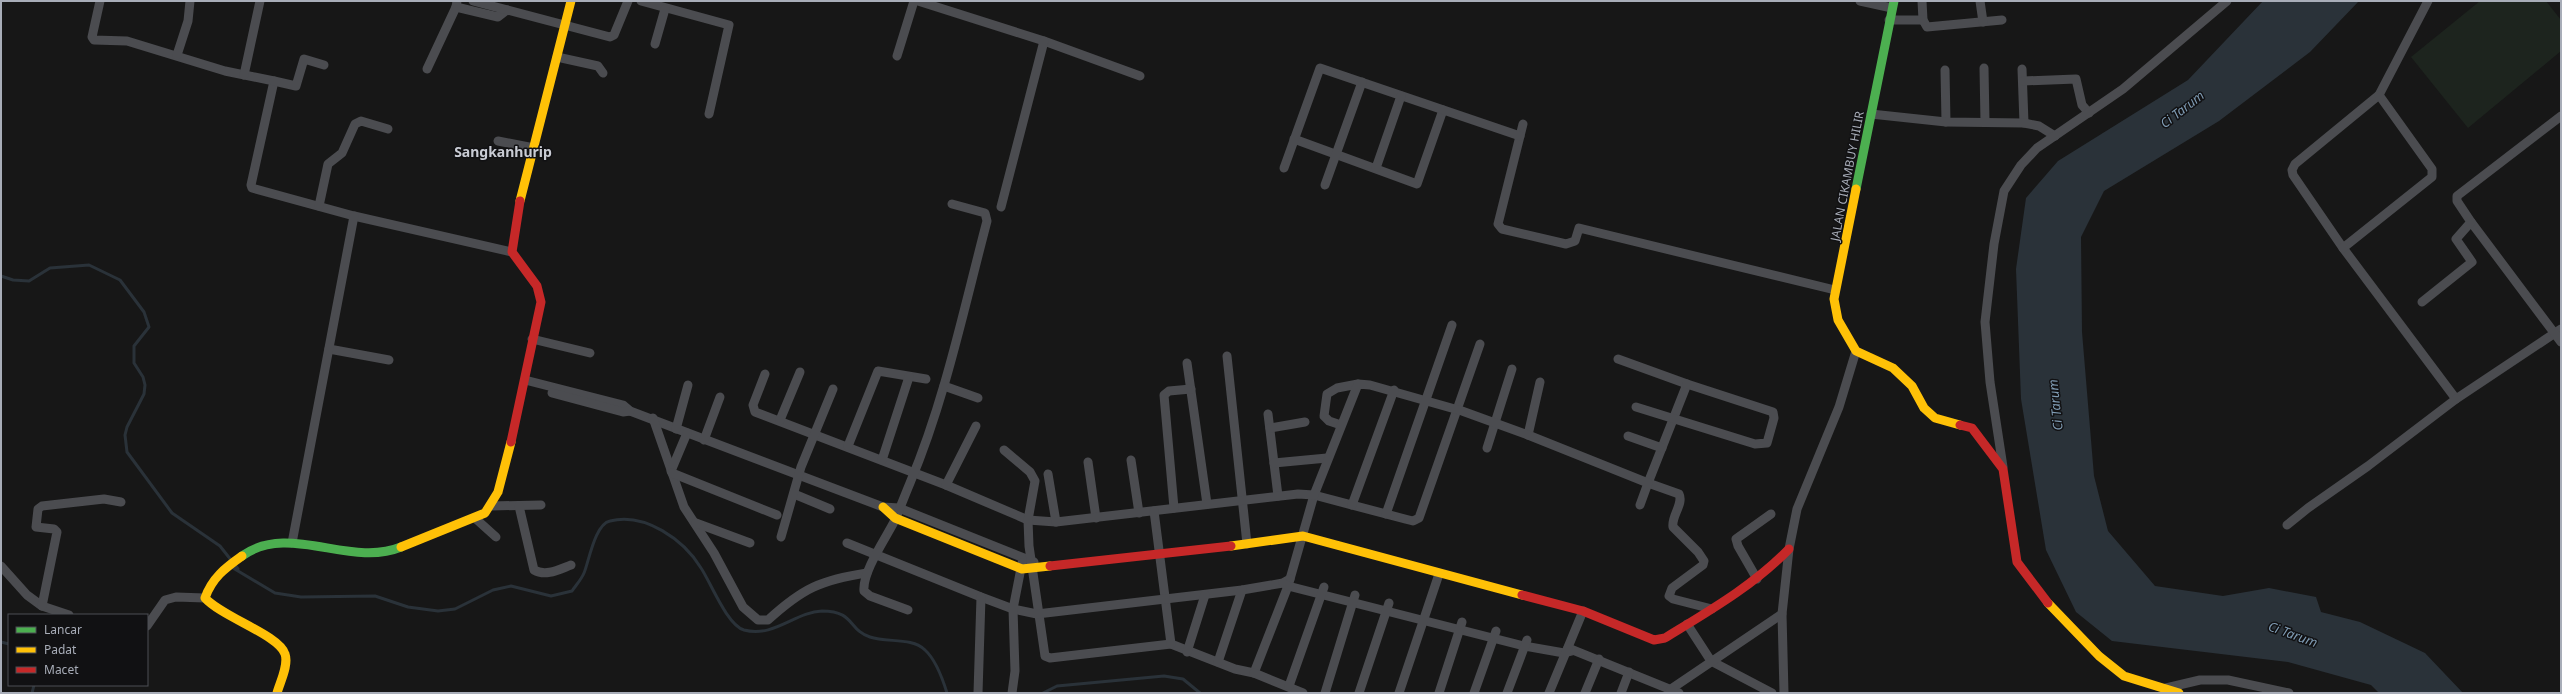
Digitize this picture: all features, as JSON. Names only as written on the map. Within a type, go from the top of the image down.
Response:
[{"type":"street","points":[[100,1],[92,38],[94,40],[127,41],[244,74],[296,86],[304,59],[324,65]]},
{"type":"street","points":[[177,55],[188,21],[190,1]]},
{"type":"street","points":[[244,74],[260,1]]},
{"type":"street","points":[[512,252],[520,198],[571,1]]},
{"type":"street","points":[[427,69],[456,4],[474,6],[565,24],[613,36],[628,1]]},
{"type":"street","points":[[641,1],[725,22],[729,26],[709,114]]},
{"type":"street","points":[[897,56],[914,1]]},
{"type":"street","points":[[918,1],[1044,41],[1140,76]]},
{"type":"street","points":[[1860,1],[1893,5]]},
{"type":"street","points":[[1922,1],[1923,20],[1929,27],[2002,20]]},
{"type":"street","points":[[1980,1],[1983,22]]},
{"type":"street","points":[[2179,693],[2134,680],[2113,668],[2022,573],[2015,550],[1990,382],[1985,322],[1994,244],[2004,191],[2027,157],[2089,113],[2175,47],[2227,1]]},
{"type":"street","points":[[2428,1],[2379,95],[2295,164],[2292,170],[2293,175],[2343,248],[2456,399]]},
{"type":"street","name":"JALAN CIKAMBUY HILIR","points":[[1860,354],[1838,320],[1834,299],[1893,5]]},
{"type":"street","points":[[655,44],[665,8]]},
{"type":"street","points":[[1889,20],[1923,20]]},
{"type":"street","points":[[1001,207],[1044,41]]},
{"type":"street","points":[[556,57],[598,66],[603,72]]},
{"type":"street","points":[[1284,168],[1320,68],[1520,136]]},
{"type":"street","points":[[1984,68],[1985,122]]},
{"type":"street","points":[[2022,69],[2024,123]]},
{"type":"street","points":[[1945,70],[1946,122]]},
{"type":"street","points":[[2023,81],[2076,79],[2082,105],[2089,113]]},
{"type":"street","points":[[205,598],[216,576],[253,548],[272,542],[348,552],[394,550],[420,541],[445,528],[476,519],[492,506],[507,463],[541,302],[540,292],[512,252],[354,216],[251,187],[274,81]]},
{"type":"street","points":[[1325,184],[1362,82]]},
{"type":"street","points":[[2343,248],[2432,176],[2432,169],[2379,95]]},
{"type":"street","points":[[1376,168],[1401,96]]},
{"type":"street","points":[[1294,138],[1416,184],[1443,110]]},
{"type":"street","points":[[1872,114],[1946,122],[2024,123],[2039,126],[2055,136]]},
{"type":"street","points":[[2561,116],[2457,196],[2457,201],[2471,222],[2558,332],[2561,342]]},
{"type":"street","points":[[319,206],[328,164],[342,153],[355,124],[361,122],[388,129]]},
{"type":"street","points":[[1523,124],[1498,224],[1502,229],[1566,244],[1575,241],[1579,228],[1835,290]]},
{"type":"street","points":[[498,141],[534,148]]},
{"type":"street","points":[[908,610],[867,594],[863,590],[867,573],[895,518],[915,472],[944,386],[987,218],[982,212],[952,204]]},
{"type":"street","points":[[292,544],[354,216]]},
{"type":"street","points":[[2422,302],[2472,262],[2456,239],[2471,222]]},
{"type":"street","points":[[1386,514],[1452,325]]},
{"type":"street","points":[[2287,525],[2456,399],[2558,332]]},
{"type":"street","points":[[532,339],[590,353]]},
{"type":"street","points":[[765,374],[753,409],[915,472],[1028,520],[1056,522],[1278,496],[1314,495],[1413,521],[1419,518],[1480,344]]},
{"type":"street","points":[[329,349],[389,360]]},
{"type":"street","points":[[1784,693],[1782,614],[1789,549],[1797,509],[1860,354],[1885,363],[1897,371],[1912,386],[1924,408],[1935,418],[1972,428],[2003,469]]},
{"type":"street","points":[[1227,356],[1247,544]]},
{"type":"street","points":[[1618,359],[1687,384],[1773,412],[1774,418],[1767,443],[1755,444],[1636,407]]},
{"type":"street","points":[[1187,363],[1207,504]]},
{"type":"street","points":[[1487,448],[1512,369]]},
{"type":"street","points":[[848,446],[876,372],[880,371],[926,379]]},
{"type":"street","points":[[780,420],[800,372]]},
{"type":"street","points":[[882,460],[909,377]]},
{"type":"street","points":[[1528,435],[1540,382]]},
{"type":"street","points":[[524,384],[624,412],[630,410],[653,418],[704,440],[883,507],[899,508],[1029,564]]},
{"type":"street","points":[[1254,673],[1303,536],[1314,495],[1327,458],[1358,384]]},
{"type":"street","points":[[1341,424],[1329,422],[1324,416],[1327,394],[1337,388],[1358,384],[1394,390],[1528,435],[1679,494],[1680,500],[1672,520],[1673,527],[1698,552],[1704,561],[1703,565],[1672,588],[1669,596],[1673,600],[1712,609]]},
{"type":"street","points":[[1640,505],[1687,384]]},
{"type":"street","points":[[676,429],[688,385]]},
{"type":"street","points":[[944,386],[978,398]]},
{"type":"street","points":[[781,537],[799,476],[814,433],[832,389]]},
{"type":"street","points":[[1174,508],[1164,395],[1169,391],[1191,389]]},
{"type":"street","points":[[1352,505],[1394,390]]},
{"type":"street","points":[[704,440],[720,397]]},
{"type":"street","points":[[1268,414],[1278,496]]},
{"type":"street","points":[[653,418],[684,507],[696,523],[743,607],[758,620],[768,620],[794,597],[812,586],[836,578],[867,573]]},
{"type":"street","points":[[1270,428],[1305,422]]},
{"type":"street","points":[[946,485],[976,426]]},
{"type":"street","points":[[672,472],[687,433]]},
{"type":"street","points":[[1628,436],[1662,448]]},
{"type":"street","points":[[1004,450],[1034,477],[1035,489],[1028,520],[1029,564],[1044,654],[1050,658],[1171,644],[1187,652],[1254,673],[1289,686],[1302,693]]},
{"type":"street","points":[[1274,463],[1327,458]]},
{"type":"street","points":[[1131,460],[1139,513]]},
{"type":"street","points":[[1088,462],[1096,518]]},
{"type":"street","points":[[672,472],[777,515]]},
{"type":"street","points":[[1048,474],[1056,522]]},
{"type":"street","points":[[794,494],[830,509]]},
{"type":"street","points":[[42,606],[57,532],[54,529],[36,527],[38,509],[42,506],[104,499],[121,502]]},
{"type":"street","points":[[492,506],[541,505]]},
{"type":"street","points":[[519,506],[534,570],[541,573],[553,572],[571,565]]},
{"type":"street","points":[[883,507],[895,518],[1029,564],[1159,554],[1303,536],[1583,612],[1654,640],[1665,638],[1757,579],[1789,549]]},
{"type":"street","points":[[1154,511],[1171,644]]},
{"type":"street","points":[[1757,579],[1738,546],[1736,539],[1771,514]]},
{"type":"street","points":[[476,519],[496,537]]},
{"type":"street","points":[[696,523],[750,543]]},
{"type":"street","points":[[847,543],[1013,609],[1037,614],[1165,601],[1287,583],[1323,590],[1388,607],[1423,619],[1460,625],[1526,643],[1568,650],[1599,659],[1673,692],[1711,661],[1782,614]]},
{"type":"street","points":[[1012,693],[1015,671],[1013,609],[1029,564]]},
{"type":"street","points":[[1,566],[27,596],[42,606],[66,614]]},
{"type":"street","points":[[1399,693],[1439,574]]},
{"type":"street","points":[[1218,662],[1242,590]]},
{"type":"street","points":[[1289,686],[1323,590]]},
{"type":"street","points":[[1187,652],[1205,595]]},
{"type":"street","points":[[148,625],[165,600],[176,597],[205,598],[217,610],[271,640],[283,650],[285,658],[277,693]]},
{"type":"street","points":[[978,693],[981,597]]},
{"type":"street","points":[[1325,693],[1354,599]]},
{"type":"street","points":[[1359,693],[1388,607]]},
{"type":"street","points":[[1549,693],[1583,612]]},
{"type":"street","points":[[1687,624],[1711,661],[1772,693]]},
{"type":"street","points":[[1439,693],[1460,625]]},
{"type":"street","points":[[1474,693],[1495,635]]},
{"type":"street","points":[[1508,693],[1526,643]]},
{"type":"street","points":[[1585,693],[1599,659]]},
{"type":"street","points":[[1621,693],[1629,672]]},
{"type":"street","points":[[2166,688],[2200,680],[2228,680],[2289,693]]},
{"type":"shaded area","points":[[2480,1],[2546,1],[2561,20],[2561,51],[2468,128],[2411,57]]},
{"type":"water","name":"Ci Tarum","points":[[2263,1],[2359,1],[2310,52],[2219,121],[2104,191],[2081,237],[2082,332],[2094,476],[2108,531],[2155,586],[2223,596],[2269,588],[2316,597],[2321,612],[2360,622],[2425,653],[2463,693],[2379,693],[2371,685],[2288,662],[2112,641],[2076,612],[2046,550],[2021,399],[2016,269],[2026,198],[2058,161],[2188,80]]},
{"type":"waterway","points":[[1,276],[13,280],[29,281],[50,268],[89,265],[120,280],[144,312],[149,327],[134,346],[134,363],[143,377],[145,385],[144,394],[127,427],[125,435],[127,452],[172,513],[220,546],[231,560]]},
{"type":"waterway","points":[[235,565],[238,569],[233,568],[275,593],[301,597],[375,596],[408,607],[438,611],[455,609],[493,590],[511,586],[551,596],[572,591],[583,576],[593,544],[600,529],[610,521],[623,519],[637,521],[662,531],[674,538],[685,548],[701,568],[720,603],[738,627],[755,632],[765,631],[812,612],[822,611],[840,614],[846,617],[863,634],[870,637],[913,643],[920,646],[929,654],[935,664],[947,693]]},
{"type":"waterway","points":[[1,642],[8,644]]},
{"type":"waterway","points":[[1043,693],[1057,686],[1164,676],[1183,679],[1200,693]]},
{"type":"waterway","points":[[32,693],[34,686]]},
{"type":"traffic: fast","points":[[1856,189],[1894,1]]},
{"type":"traffic: fast","points":[[242,556],[260,547],[280,543],[300,544],[361,552],[381,552],[401,547]]},
{"type":"traffic: slow","points":[[520,201],[571,1]]},
{"type":"traffic: slow","points":[[1856,189],[1834,299],[1838,320],[1856,351],[1893,368],[1912,386],[1924,408],[1935,418],[1960,425]]},
{"type":"traffic: slow","points":[[401,547],[485,513],[498,492],[511,442]]},
{"type":"traffic: slow","points":[[883,507],[895,518],[1022,569],[1050,566]]},
{"type":"traffic: slow","points":[[1231,546],[1303,536],[1522,595]]},
{"type":"traffic: slow","points":[[242,556],[215,579],[205,598],[213,605],[262,633],[281,647],[285,654],[286,663],[284,674],[277,693]]},
{"type":"traffic: slow","points":[[2048,603],[2099,656],[2124,676],[2179,693]]},
{"type":"traffic: jam","points":[[511,442],[541,302],[537,286],[512,252],[520,201]]},
{"type":"traffic: jam","points":[[1960,425],[1972,428],[2003,469],[2017,562],[2048,603]]},
{"type":"traffic: jam","points":[[1050,566],[1231,546]]},
{"type":"traffic: jam","points":[[1522,595],[1583,611],[1654,640],[1665,638],[1730,597],[1761,575],[1789,549]]},
{"type":"district","name":"Sangkanhurip","points":[[503,151]]}]
